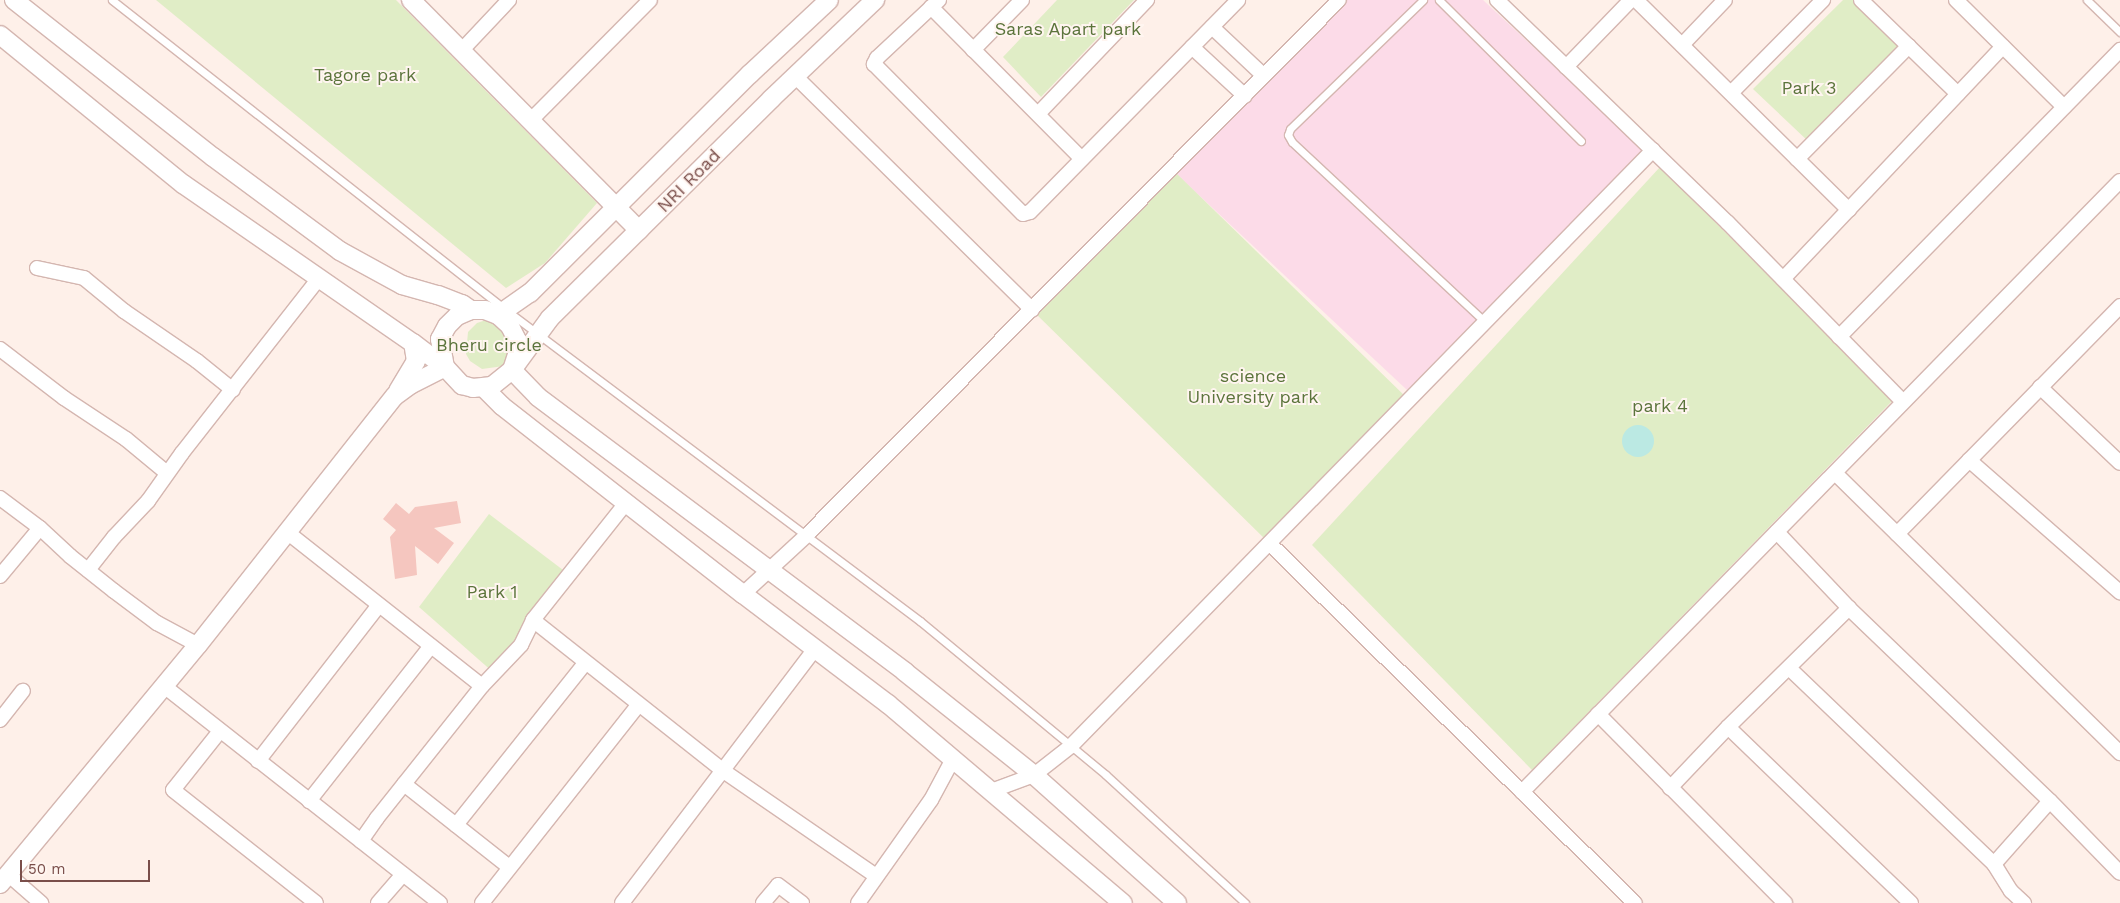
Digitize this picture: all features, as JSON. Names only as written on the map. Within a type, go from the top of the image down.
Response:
[{"type":"street","points":[[411,0],[639,230]]},
{"type":"street","points":[[461,51],[509,0]]},
{"type":"street","points":[[530,122],[650,0]]},
{"type":"street","name":"NRI Road","points":[[502,313],[530,293],[750,74],[829,0]]},
{"type":"street","name":"NRI Road","points":[[512,370],[550,318],[795,76],[876,0]]},
{"type":"street","points":[[973,50],[1022,0]]},
{"type":"street","points":[[1038,114],[1147,0]]},
{"type":"street","points":[[1082,159],[973,50],[935,4],[877,58],[874,64],[1023,214],[1030,212],[1212,27],[1238,0]]},
{"type":"street","points":[[743,594],[807,535],[1339,0]]},
{"type":"street","points":[[1566,67],[1631,0]]},
{"type":"street","points":[[1636,0],[1849,210]]},
{"type":"street","points":[[1682,45],[1726,0]]},
{"type":"street","points":[[1731,93],[1823,0]]},
{"type":"street","points":[[1861,0],[1958,94]]},
{"type":"street","points":[[1956,0],[2064,107]]},
{"type":"street","points":[[23,2],[213,157],[340,252],[402,285],[454,301],[471,310]]},
{"type":"street","points":[[1506,3],[1566,67],[1783,279],[1903,402]]},
{"type":"street","points":[[1212,27],[1264,76]]},
{"type":"street","points":[[0,35],[182,184],[413,343],[462,384],[484,388],[492,386],[512,370],[517,356],[517,340],[502,313],[471,310],[457,316],[447,326],[440,339],[444,367]]},
{"type":"street","points":[[1798,159],[1909,46]]},
{"type":"street","points":[[1783,279],[2003,46]]},
{"type":"street","points":[[1192,47],[1245,96]]},
{"type":"street","points":[[1839,337],[2120,50]]},
{"type":"street","points":[[795,76],[1032,310]]},
{"type":"street","points":[[991,791],[1034,775],[1071,746],[1653,150]]},
{"type":"street","points":[[1522,792],[2120,181]]},
{"type":"street","points":[[37,268],[84,278],[124,311],[197,361],[233,390]]},
{"type":"street","points":[[88,570],[114,537],[148,500],[319,278]]},
{"type":"street","points":[[1897,534],[2040,387],[2118,311]]},
{"type":"street","points":[[41,903],[5,880],[198,645],[395,396],[416,360],[413,343]]},
{"type":"street","points":[[0,348],[64,398],[126,439],[167,473]]},
{"type":"street","points":[[395,396],[410,385],[444,367]]},
{"type":"street","points":[[512,370],[538,397],[905,672],[1034,775],[1178,903]]},
{"type":"street","points":[[2040,387],[2120,463]]},
{"type":"street","points":[[484,388],[502,406],[626,503],[814,650],[888,704],[1123,903]]},
{"type":"street","points":[[1969,460],[2120,592]]},
{"type":"street","points":[[1834,473],[2120,753]]},
{"type":"street","points":[[0,498],[40,528],[88,570],[157,623],[198,645]]},
{"type":"street","points":[[361,841],[482,686],[521,646],[533,620],[626,503]]},
{"type":"street","points":[[0,576],[40,528]]},
{"type":"street","points":[[287,532],[482,686]]},
{"type":"street","points":[[1777,532],[1849,608],[2050,801],[2120,873]]},
{"type":"street","points":[[1269,543],[1635,903]]},
{"type":"street","points":[[258,761],[380,605]]},
{"type":"street","points":[[1670,788],[1728,727],[1849,608]]},
{"type":"street","points":[[533,620],[722,770],[876,876]]},
{"type":"street","points":[[310,801],[431,646]]},
{"type":"street","points":[[622,903],[814,650]]},
{"type":"street","points":[[456,825],[586,662]]},
{"type":"street","points":[[1789,668],[1994,864],[2011,891],[2024,903]]},
{"type":"street","points":[[164,686],[440,903]]},
{"type":"street","points":[[0,720],[23,691]]},
{"type":"street","points":[[482,903],[639,704]]},
{"type":"street","points":[[1598,714],[1785,903]]},
{"type":"street","points":[[1728,727],[1911,903]]},
{"type":"street","points":[[220,731],[173,790],[316,903]]},
{"type":"street","points":[[858,903],[931,800],[953,760]]},
{"type":"street","points":[[404,784],[509,867]]},
{"type":"street","points":[[1994,864],[2050,801]]},
{"type":"street","points":[[378,903],[403,874]]},
{"type":"street","points":[[763,903],[778,885],[802,903]]},
{"type":"lane","points":[[112,0],[502,313],[539,334],[920,621],[1106,775],[1245,903]]},
{"type":"lane","points":[[1423,0],[1290,129],[1288,135],[1292,142],[1484,322]]},
{"type":"lane","points":[[1438,0],[1581,141]]},
{"type":"lane","points":[[2087,0],[2120,32]]},
{"type":"shaded area","points":[[1343,0],[1483,0],[1643,149],[1407,390],[1172,170]]},
{"type":"green space","name":"Tagore park","points":[[156,0],[396,0],[597,203],[545,263],[506,288]]},
{"type":"green space","name":"Saras Apart park","points":[[1057,0],[1134,0],[1041,97],[1003,57]]},
{"type":"green space","name":"Park 3","points":[[1843,0],[1860,0],[1904,47],[1809,142],[1753,89]]},
{"type":"green space","name":"park 4","points":[[1660,167],[1893,400],[1532,770],[1312,545]]},
{"type":"green space","name":"science University park","points":[[1172,169],[1409,400],[1269,543],[1032,310]]},
{"type":"green space","name":"Bheru circle","points":[[486,320],[498,323],[515,348],[504,366],[482,369],[470,361],[466,354],[468,332],[477,323]]},
{"type":"green space","name":"Park 1","points":[[489,514],[567,573],[494,673],[419,607]]},
{"type":"water","points":[[1638,425],[1650,429],[1654,441],[1650,453],[1638,457],[1626,453],[1622,441],[1626,429]]},
{"type":"building","points":[[457,501],[461,523],[434,528],[454,543],[438,564],[415,546],[417,575],[395,579],[390,537],[396,530],[383,519],[396,503],[409,514],[415,507]]}]
